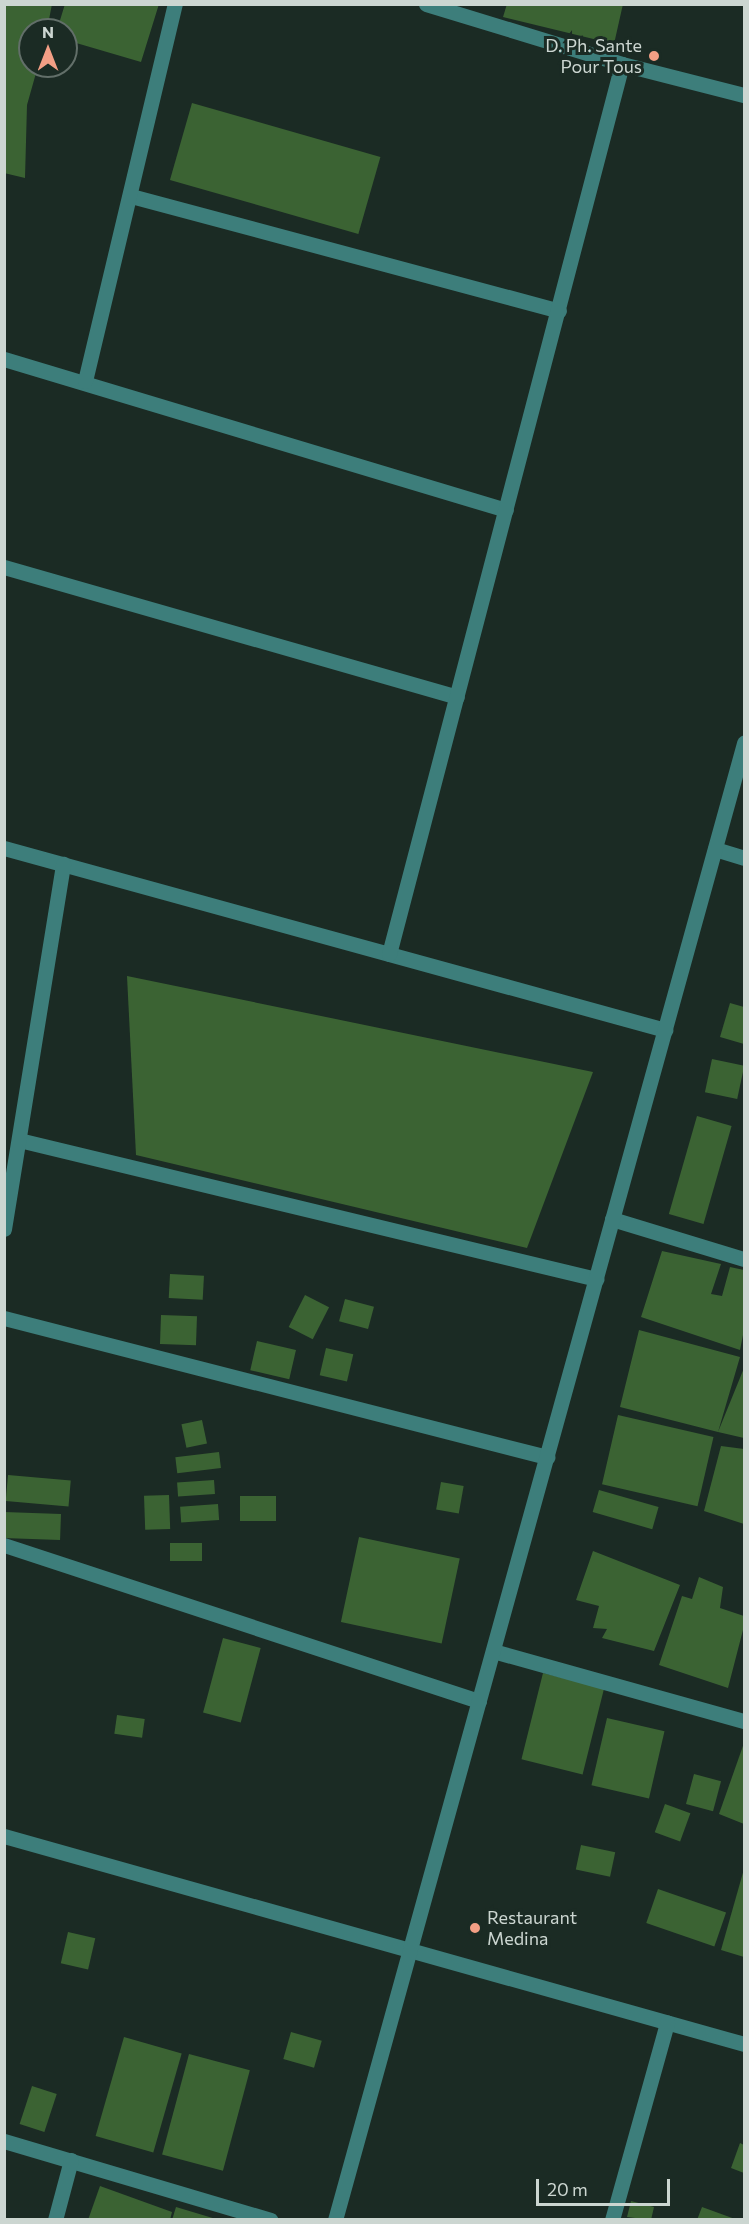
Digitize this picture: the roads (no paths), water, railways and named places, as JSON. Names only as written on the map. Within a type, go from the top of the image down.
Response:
[{"type":"street","points":[[85,381],[175,4]]},
{"type":"street","points":[[426,4],[622,64],[744,95]]},
{"type":"street","points":[[389,954],[622,64]]},
{"type":"street","points":[[131,196],[559,311]]},
{"type":"street","points":[[4,358],[506,510]]},
{"type":"street","points":[[4,567],[457,697]]},
{"type":"street","points":[[335,2220],[744,743]]},
{"type":"street","points":[[4,848],[665,1030]]},
{"type":"street","points":[[715,849],[744,858]]},
{"type":"street","points":[[4,1229],[63,864]]},
{"type":"street","points":[[19,1140],[596,1279]]},
{"type":"street","points":[[612,1220],[744,1258]]},
{"type":"street","points":[[4,1318],[547,1457]]},
{"type":"street","points":[[4,1545],[479,1701]]},
{"type":"street","points":[[493,1651],[744,1721]]},
{"type":"street","points":[[4,1836],[744,2044]]},
{"type":"street","points":[[612,2220],[667,2022]]},
{"type":"street","points":[[4,2140],[271,2220]]},
{"type":"street","points":[[55,2220],[71,2160]]},
{"type":"place","name":"D. Ph. Sante Pour Tous","points":[[654,56]]},
{"type":"place","name":"Restaurant Medina","points":[[475,1928]]}]
